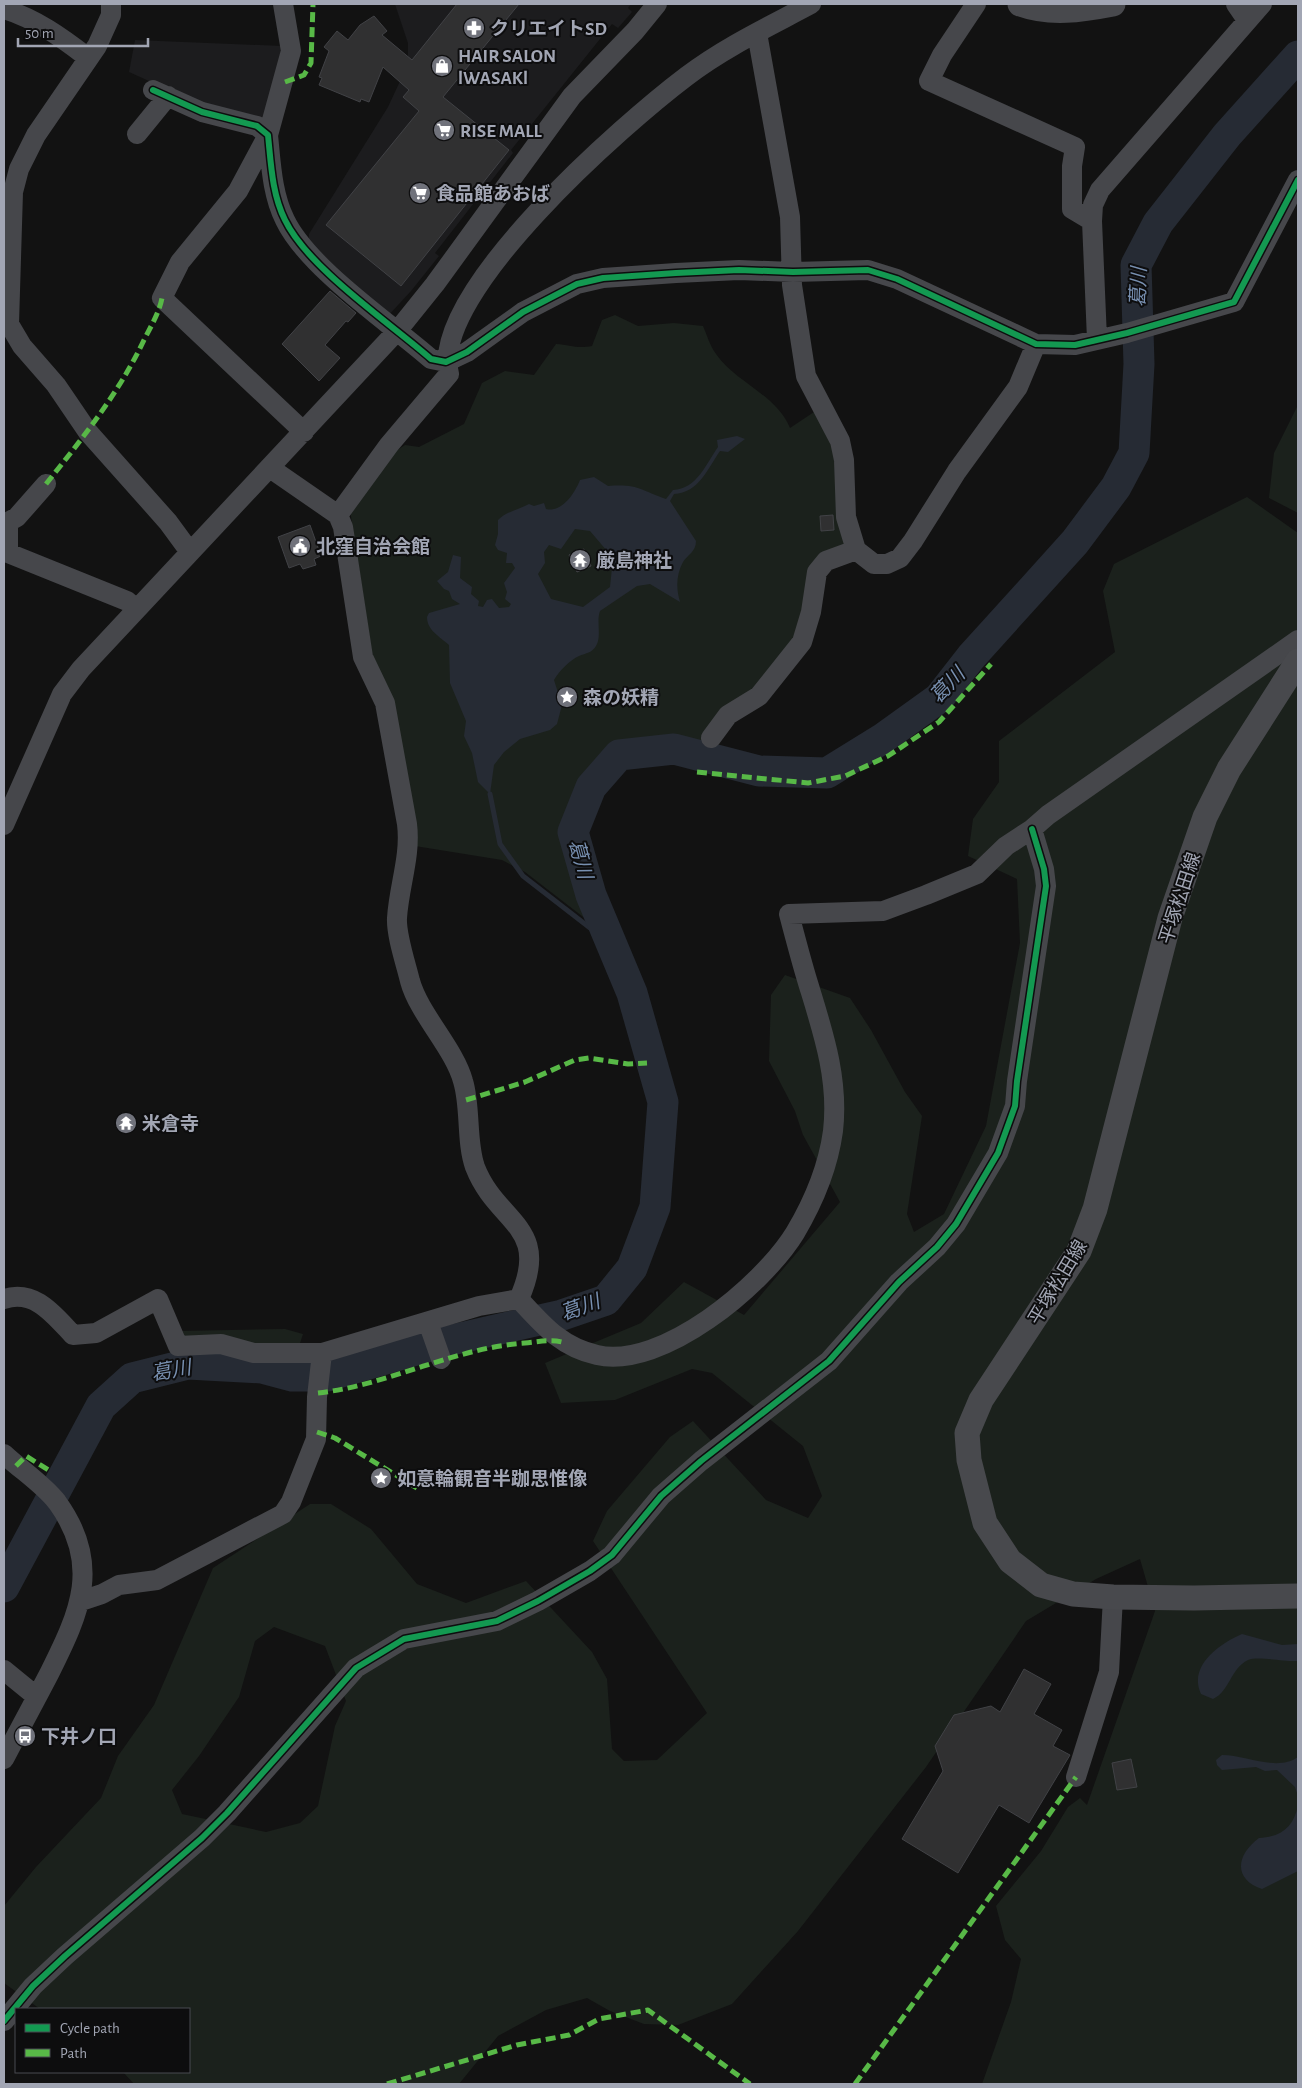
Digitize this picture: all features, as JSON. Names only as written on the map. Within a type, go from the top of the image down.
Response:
[{"type":"main road","points":[[1020,4],[1036,10],[1080,10],[1113,4]]},
{"type":"main road","name":"平塚松田線","points":[[1298,661],[1230,769],[1206,818],[1170,918],[1094,1209],[1079,1251],[981,1400],[967,1433],[969,1460],[984,1523],[1010,1562],[1040,1585],[1073,1594],[1113,1597],[1298,1596]]},
{"type":"street","points":[[111,4],[111,15],[97,46],[87,57],[36,135],[19,169],[13,192],[9,324],[22,346],[56,385],[88,432],[168,522],[190,552]]},
{"type":"street","points":[[283,4],[292,51],[268,135],[238,191],[180,262],[162,298],[304,432]]},
{"type":"street","points":[[4,825],[62,694],[81,669],[398,330],[435,284],[572,96],[635,31],[657,4]]},
{"type":"street","points":[[338,515],[389,446],[449,374],[446,362],[465,306],[505,250],[567,179],[689,75],[757,33],[811,4]]},
{"type":"street","points":[[976,4],[942,55],[929,81],[1075,147],[1062,209],[1092,221]]},
{"type":"street","points":[[1097,339],[1092,221],[1093,205],[1100,190],[1241,12],[1262,4]]},
{"type":"street","points":[[4,9],[20,14],[54,32],[87,57]]},
{"type":"street","points":[[757,33],[790,217],[792,285],[806,376],[840,441],[844,460],[846,517],[856,550],[874,564],[887,564],[900,558],[913,541],[957,471],[1018,387],[1036,344]]},
{"type":"street","points":[[138,134],[160,93],[202,112],[257,126],[268,135],[274,190],[285,221],[295,236],[334,278],[431,359],[446,362],[467,352],[523,312],[577,284],[603,278],[739,270],[793,272],[868,270],[897,279],[1036,344],[1075,345],[1127,333],[1234,302],[1298,180]]},
{"type":"street","points":[[270,468],[338,515],[343,527],[363,658],[385,703],[407,824],[409,842],[397,920],[411,984],[457,1064],[464,1081],[475,1166],[491,1193],[525,1235],[529,1246],[529,1270],[523,1304]]},
{"type":"street","points":[[46,484],[17,517],[6,521],[8,553],[127,601],[136,609]]},
{"type":"street","points":[[711,738],[728,715],[759,696],[802,642],[811,612],[816,572],[826,561],[856,550]]},
{"type":"street","points":[[4,1299],[12,1297],[40,1302],[73,1335],[96,1333],[158,1299],[178,1346],[222,1344],[254,1353],[321,1356],[479,1306],[523,1304],[549,1331],[568,1346],[598,1356],[620,1357],[666,1344],[729,1304],[763,1272],[797,1228],[825,1170],[832,1132],[835,1088],[819,1014],[789,914],[883,911],[977,874],[1006,846],[1032,829],[1071,798],[1298,640]]},
{"type":"street","points":[[4,2021],[33,1986],[65,1956],[221,1820],[356,1668],[404,1639],[497,1621],[590,1572],[612,1555],[660,1496],[701,1461],[829,1361],[898,1282],[937,1247],[956,1224],[998,1153],[1015,1106],[1017,1081],[1046,886],[1044,869],[1032,829]]},
{"type":"street","points":[[428,1322],[441,1359]]},
{"type":"street","points":[[81,1601],[102,1594],[118,1585],[157,1580],[283,1514],[291,1502],[316,1439],[321,1356]]},
{"type":"street","points":[[4,1454],[44,1489],[65,1515],[76,1534],[83,1572],[81,1601],[73,1626],[4,1759]]},
{"type":"street","points":[[1076,1777],[1108,1672],[1113,1597]]},
{"type":"street","points":[[4,1670],[37,1697]]},
{"type":"shaded area","points":[[395,4],[631,4],[628,8],[632,12],[618,28],[612,24],[511,150],[513,153],[435,253],[439,256],[387,317],[309,248],[309,234],[388,107],[408,64],[408,43]]},
{"type":"shaded area","points":[[135,40],[282,46],[266,117],[260,121],[189,99],[129,72]]},
{"type":"shaded area","points":[[615,315],[638,326],[674,323],[703,326],[712,348],[724,364],[776,406],[790,428],[817,410],[838,443],[846,547],[823,558],[799,635],[758,691],[703,741],[662,739],[638,742],[621,749],[606,759],[580,787],[571,804],[565,822],[563,840],[568,867],[591,923],[525,872],[502,860],[415,846],[375,673],[350,510],[396,451],[405,445],[419,447],[464,424],[482,383],[505,371],[534,375],[556,344],[578,347],[592,346],[602,320]]},
{"type":"shaded area","points":[[1298,405],[1298,513],[1269,498],[1274,453]]},
{"type":"shaded area","points":[[737,436],[745,439],[728,452],[720,451],[707,472],[696,484],[683,493],[674,494],[670,501],[696,541],[695,548],[683,562],[679,572],[677,587],[680,602],[650,584],[637,586],[600,611],[599,638],[596,646],[591,651],[568,663],[554,680],[562,705],[557,724],[550,730],[520,739],[504,752],[494,765],[490,794],[478,782],[472,753],[464,736],[466,721],[450,683],[449,645],[429,626],[427,617],[429,613],[460,604],[452,599],[449,591],[444,589],[437,581],[448,572],[453,555],[461,557],[460,578],[472,587],[471,594],[479,601],[478,606],[483,607],[487,600],[492,599],[499,608],[509,607],[511,604],[505,599],[507,592],[504,583],[515,568],[512,563],[506,563],[507,553],[498,550],[495,545],[498,534],[498,520],[501,517],[529,504],[534,506],[544,503],[546,509],[557,508],[567,501],[575,491],[580,480],[594,477],[608,486],[639,488],[666,499],[673,490],[681,489],[695,480],[718,447],[717,440]],"holes":[[[575,529],[590,531],[613,558],[610,587],[583,607],[551,599],[538,574],[545,563],[544,552],[549,545],[561,549]]]},
{"type":"shaded area","points":[[1247,497],[1298,533],[1298,2084],[982,2084],[1011,2002],[1021,1959],[1005,1940],[996,1906],[1041,1851],[1068,1807],[1080,1798],[1087,1805],[1155,1611],[1140,1559],[1096,1579],[1026,1621],[926,1767],[798,1931],[732,2004],[678,2025],[644,2024],[610,2011],[587,1998],[546,2010],[498,2036],[459,2084],[134,2084],[124,2073],[190,2073],[190,2008],[39,2008],[4,1983],[4,1906],[36,1867],[101,1798],[118,1756],[154,1705],[213,1568],[310,1504],[331,1504],[371,1529],[417,1584],[466,1603],[526,1581],[592,1652],[607,1679],[612,1749],[624,1761],[657,1760],[707,1713],[593,1541],[607,1511],[670,1437],[693,1421],[766,1500],[808,1518],[822,1496],[803,1446],[712,1373],[692,1369],[615,1400],[561,1403],[545,1363],[641,1323],[684,1282],[744,1315],[840,1202],[803,1135],[795,1111],[769,1061],[771,995],[785,975],[850,998],[871,1030],[905,1092],[922,1116],[907,1214],[914,1232],[944,1214],[986,1126],[1020,943],[1017,879],[968,856],[973,819],[999,782],[999,741],[1115,652],[1103,591],[1114,564]],"holes":[[[274,1627],[325,1646],[346,1701],[335,1726],[318,1806],[300,1823],[266,1832],[182,1814],[172,1790],[199,1756],[239,1697],[255,1641]]]},
{"type":"shaded area","points":[[285,1329],[303,1334],[299,1346],[186,1340],[178,1331]]},
{"type":"shaded area","points":[[1242,1634],[1282,1645],[1298,1644],[1298,1661],[1248,1660],[1237,1669],[1219,1695],[1213,1699],[1201,1694],[1198,1684],[1202,1665],[1215,1650]]},
{"type":"shaded area","points":[[1222,1755],[1271,1763],[1290,1761],[1298,1757],[1298,1796],[1295,1787],[1277,1770],[1265,1771],[1256,1767],[1222,1770],[1217,1765],[1216,1760]]},
{"type":"shaded area","points":[[1298,1805],[1298,1871],[1262,1889],[1253,1885],[1242,1873],[1242,1859],[1251,1845],[1259,1838],[1274,1836],[1290,1825]]},
{"type":"building","name":"RISE MALL","points":[[457,4],[519,4],[443,97],[509,150],[401,286],[326,225],[419,111],[403,97],[409,90],[383,67],[369,102],[361,99],[360,102],[319,85],[322,78],[319,77],[329,51],[324,47],[337,31],[348,40],[360,25],[374,16],[387,31],[382,35],[412,60]]},
{"type":"building","points":[[330,291],[356,313],[348,322],[346,321],[325,345],[340,358],[319,381],[282,344]]},
{"type":"building","points":[[833,515],[834,530],[821,531],[820,516]]},
{"type":"building","name":"北窪自治会館","points":[[310,525],[321,556],[314,559],[316,565],[303,569],[300,564],[289,568],[278,537]]},
{"type":"building","name":"厳島神社","points":[[584,549],[591,566],[577,572],[569,555]]},
{"type":"building","points":[[1024,1669],[1051,1684],[1034,1714],[1062,1730],[1053,1746],[1070,1755],[1029,1823],[999,1805],[958,1873],[902,1839],[943,1771],[935,1746],[954,1715],[991,1706],[1000,1712]]},
{"type":"building","points":[[1131,1759],[1137,1787],[1117,1790],[1112,1763]]},
{"type":"waterway","name":"葛川","points":[[4,1587],[101,1406],[132,1378],[188,1364],[262,1368],[292,1376],[328,1376],[447,1341],[562,1315],[606,1300],[632,1268],[655,1207],[663,1102],[632,993],[591,895],[573,832],[591,787],[619,755],[674,749],[759,771],[827,773],[882,739],[939,698],[971,657],[1075,542],[1116,487],[1134,453],[1139,364],[1136,265],[1158,223],[1227,135],[1298,56]]},
{"type":"waterway","points":[[490,794],[500,844],[523,876],[612,945]]},
{"type":"marked path","points":[[285,82],[304,75],[311,63],[313,4]]},
{"type":"marked path","points":[[46,484],[86,433],[123,379],[159,309],[162,298]]},
{"type":"marked path","points":[[697,772],[808,783],[845,776],[888,756],[939,722],[991,664]]},
{"type":"marked path","points":[[466,1100],[525,1082],[575,1060],[589,1058],[628,1064],[647,1063]]},
{"type":"marked path","points":[[318,1393],[370,1383],[447,1359],[498,1346],[544,1341],[562,1342]]},
{"type":"marked path","points":[[317,1432],[335,1438],[417,1488]]},
{"type":"marked path","points":[[16,1466],[26,1456],[50,1471]]},
{"type":"marked path","points":[[855,2084],[1076,1777]]},
{"type":"marked path","points":[[387,2084],[517,2045],[569,2035],[599,2019],[648,2010],[750,2084]]},
{"type":"cycle path","points":[[153,90],[202,112],[257,126],[268,135],[277,200],[285,220],[296,238],[330,276],[351,294],[431,359],[446,362],[467,352],[523,312],[577,284],[603,278],[739,270],[793,272],[868,270],[897,279],[1036,344],[1075,345],[1127,333],[1234,302],[1298,180]]},
{"type":"cycle path","points":[[4,2021],[33,1986],[65,1956],[202,1838],[227,1813],[356,1668],[404,1639],[497,1621],[538,1601],[590,1571],[612,1555],[661,1496],[701,1461],[829,1361],[899,1282],[937,1247],[956,1224],[998,1153],[1015,1106],[1017,1081],[1046,886],[1044,869],[1032,829]]},
{"type":"place","name":"クリエイトSD","points":[[474,28]]},
{"type":"place","name":"HAIR SALON lWASAKl","points":[[442,66]]},
{"type":"place","name":"RISE MALL","points":[[444,130]]},
{"type":"place","name":"食品館あおば","points":[[420,193]]},
{"type":"place","name":"北窪自治会館","points":[[300,546]]},
{"type":"place","name":"厳島神社","points":[[580,560]]},
{"type":"place","name":"森の妖精","points":[[567,697]]},
{"type":"place","name":"米倉寺","points":[[126,1123]]},
{"type":"place","name":"如意輪観音半跏思惟像","points":[[381,1478]]},
{"type":"place","name":"下井ノ口","points":[[25,1736]]}]
